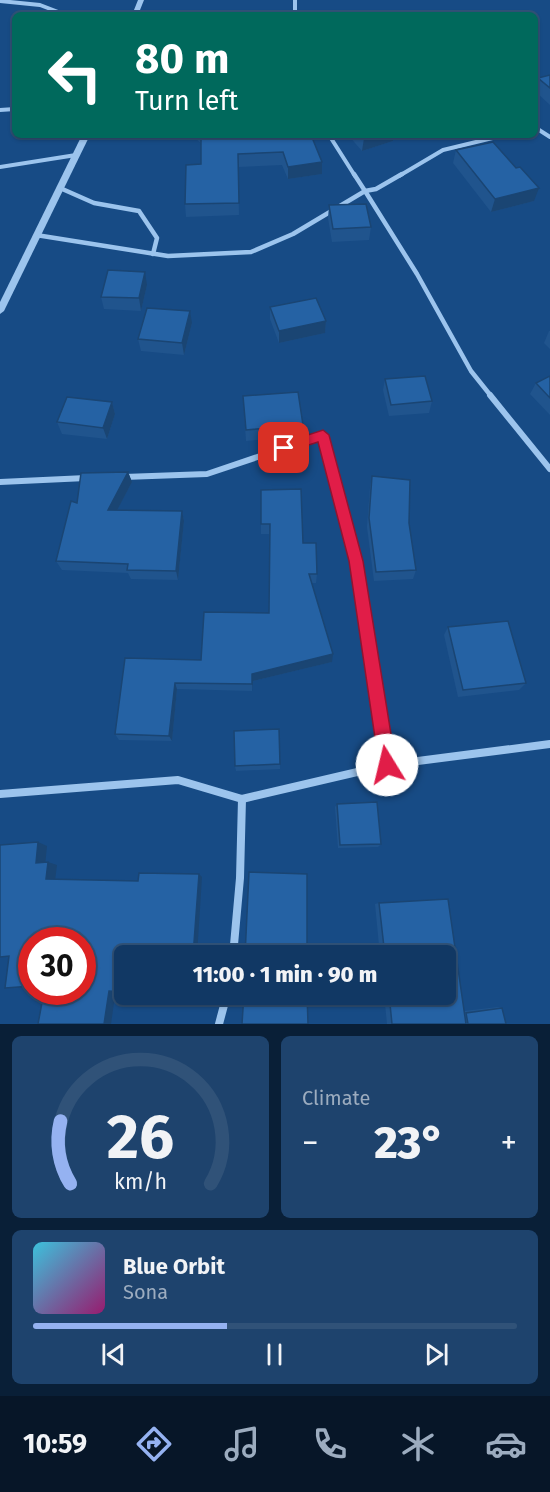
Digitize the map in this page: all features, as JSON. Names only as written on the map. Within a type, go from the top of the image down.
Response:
[{"type":"street","points":[[0,1],[40,5],[58,12]]},
{"type":"street","points":[[0,310],[84,138]]},
{"type":"street","points":[[331,138],[417,274],[471,371],[550,469]]},
{"type":"street","points":[[36,234],[168,256],[251,252],[293,234],[365,191],[376,189],[443,150],[493,138]]},
{"type":"street","points":[[0,167],[76,155]]},
{"type":"street","points":[[60,188],[94,203],[139,211],[157,238],[153,254]]},
{"type":"street","points":[[115,477],[207,474],[323,435],[356,561],[387,765]]},
{"type":"street","points":[[0,482],[96,478]]},
{"type":"street","points":[[0,794],[178,780],[242,800],[387,765],[550,744]]},
{"type":"street","points":[[235,945],[241,866],[242,800]]},
{"type":"street","points":[[219,1024],[224,1005]]},
{"type":"building","points":[[550,75],[550,88],[538,78]]},
{"type":"building","points":[[201,138],[312,138],[322,162],[288,167],[283,152],[238,154],[239,203],[185,204],[186,165],[201,164]]},
{"type":"building","points":[[493,142],[516,168],[520,167],[539,188],[495,199],[456,150]]},
{"type":"building","points":[[366,204],[371,227],[333,229],[329,205]]},
{"type":"building","points":[[108,270],[145,272],[139,298],[101,297]]},
{"type":"building","points":[[316,298],[326,321],[279,331],[270,307]]},
{"type":"building","points":[[147,308],[190,311],[182,343],[138,339]]},
{"type":"building","points":[[425,376],[432,401],[391,405],[385,379]]},
{"type":"building","points":[[550,376],[550,398],[536,383]]},
{"type":"building","points":[[298,392],[303,425],[246,430],[243,396]]},
{"type":"building","points":[[67,397],[112,402],[103,428],[57,422]]},
{"type":"building","points":[[128,472],[108,510],[182,511],[176,571],[127,570],[128,564],[56,561],[71,501],[77,503],[81,473]]},
{"type":"building","points":[[372,476],[410,480],[409,523],[416,570],[376,572],[369,518]]},
{"type":"building","points":[[301,489],[303,543],[316,543],[317,574],[309,574],[333,654],[252,674],[252,684],[175,683],[169,736],[115,734],[125,658],[201,660],[204,612],[269,613],[270,524],[261,524],[261,490]]},
{"type":"building","points":[[508,621],[526,683],[463,690],[448,627]]},
{"type":"building","points":[[279,729],[280,764],[235,766],[234,731]]},
{"type":"building","points":[[377,802],[381,844],[340,845],[337,804]]},
{"type":"building","points":[[38,842],[36,863],[48,862],[46,879],[138,881],[139,873],[199,874],[194,945],[114,945],[114,991],[109,991],[104,1024],[38,1024],[42,1005],[96,1005],[96,927],[18,927],[18,987],[5,988],[9,956],[0,957],[0,845]]},
{"type":"building","points":[[249,872],[307,874],[307,945],[246,945]]},
{"type":"building","points":[[448,899],[455,945],[384,945],[379,903]]},
{"type":"building","points":[[456,955],[466,1024],[392,1024],[390,1005],[456,1005]]},
{"type":"building","points":[[243,1005],[307,1005],[308,1024],[242,1024]]},
{"type":"building","points":[[502,1008],[506,1024],[468,1024],[466,1013]]},
{"type":"route","points":[[284,448],[323,435],[356,561],[387,765]]}]
